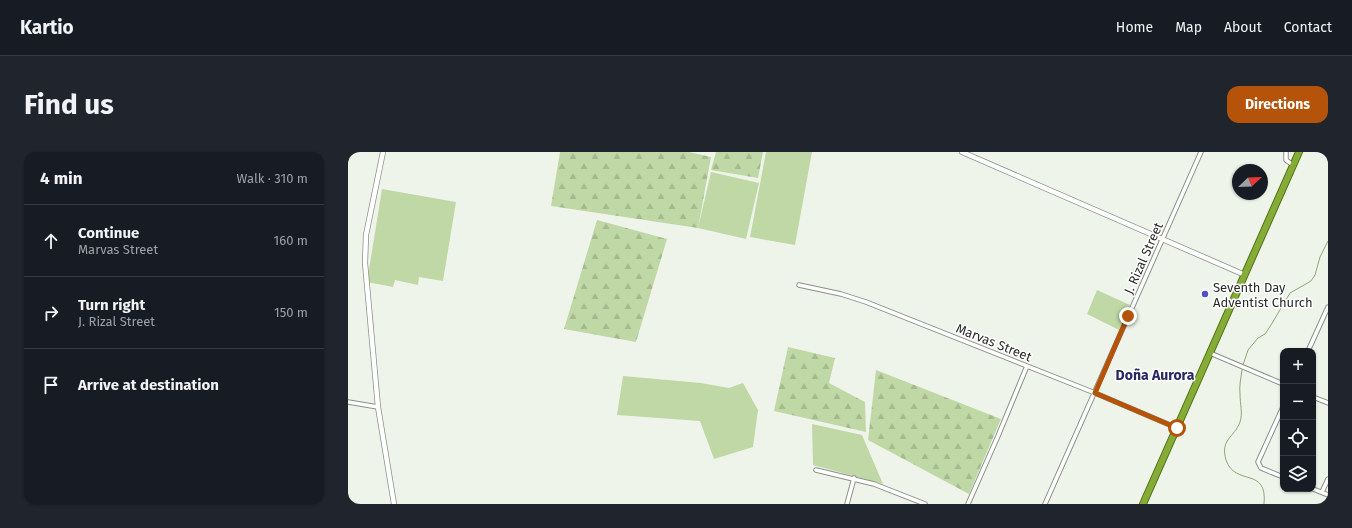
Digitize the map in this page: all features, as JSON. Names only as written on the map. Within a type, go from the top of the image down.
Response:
[{"type":"highway","points":[[1143,504],[1299,152]]},
{"type":"street","points":[[383,152],[366,235],[365,263],[378,407],[394,504]]},
{"type":"street","points":[[962,152],[1245,275]]},
{"type":"street","name":"J. Rizal Street","points":[[1045,504],[1201,152]]},
{"type":"street","points":[[1286,152],[1286,160],[1293,165]]},
{"type":"street","name":"Marvas Street","points":[[799,285],[854,297],[1095,393],[1177,428]]},
{"type":"street","points":[[1309,348],[1328,310]]},
{"type":"street","points":[[1210,353],[1280,383]]},
{"type":"street","points":[[968,504],[1027,366]]},
{"type":"street","points":[[1316,398],[1328,403]]},
{"type":"street","points":[[348,402],[378,407]]},
{"type":"street","points":[[1280,414],[1258,462],[1261,468],[1280,476]]},
{"type":"street","points":[[816,470],[854,478],[925,504]]},
{"type":"street","points":[[847,504],[854,478]]},
{"type":"street","points":[[1322,492],[1328,479]]},
{"type":"street","points":[[1316,490],[1328,495]]},
{"type":"green space","points":[[560,152],[689,152],[711,157],[698,228],[551,206]]},
{"type":"green space","points":[[716,152],[763,152],[758,178],[711,170]]},
{"type":"green space","points":[[766,152],[812,152],[795,245],[750,237]]},
{"type":"green space","points":[[711,172],[759,183],[746,239],[698,228]]},
{"type":"green space","points":[[382,189],[456,202],[443,281],[419,277],[418,285],[395,280],[393,287],[367,282]]},
{"type":"green space","points":[[597,220],[667,239],[636,342],[564,329]]},
{"type":"green space","points":[[1097,290],[1130,305],[1119,330],[1087,314]]},
{"type":"green space","points":[[788,347],[835,358],[829,383],[865,402],[866,432],[774,411]]},
{"type":"green space","points":[[876,370],[1001,419],[969,494],[868,440]]},
{"type":"green space","points":[[623,376],[701,383],[729,388],[743,383],[758,410],[753,447],[714,459],[700,421],[617,415]]},
{"type":"green space","points":[[812,424],[862,435],[883,484],[813,465]]},
{"type":"waterway","points":[[1243,365],[1248,350],[1258,338],[1265,334],[1290,293],[1311,281],[1315,275],[1320,257],[1328,241]]},
{"type":"waterway","points":[[1242,370],[1240,388],[1241,419],[1226,443],[1226,460],[1230,468],[1236,473],[1256,480],[1261,485],[1264,492],[1264,504]]},
{"type":"place","name":"Seventh Day Adventist Church","points":[[1205,294]]},
{"type":"district","name":"Doña Aurora","points":[[1155,375]]},
{"type":"route","points":[[1128,316],[1095,393],[1177,428]]}]
